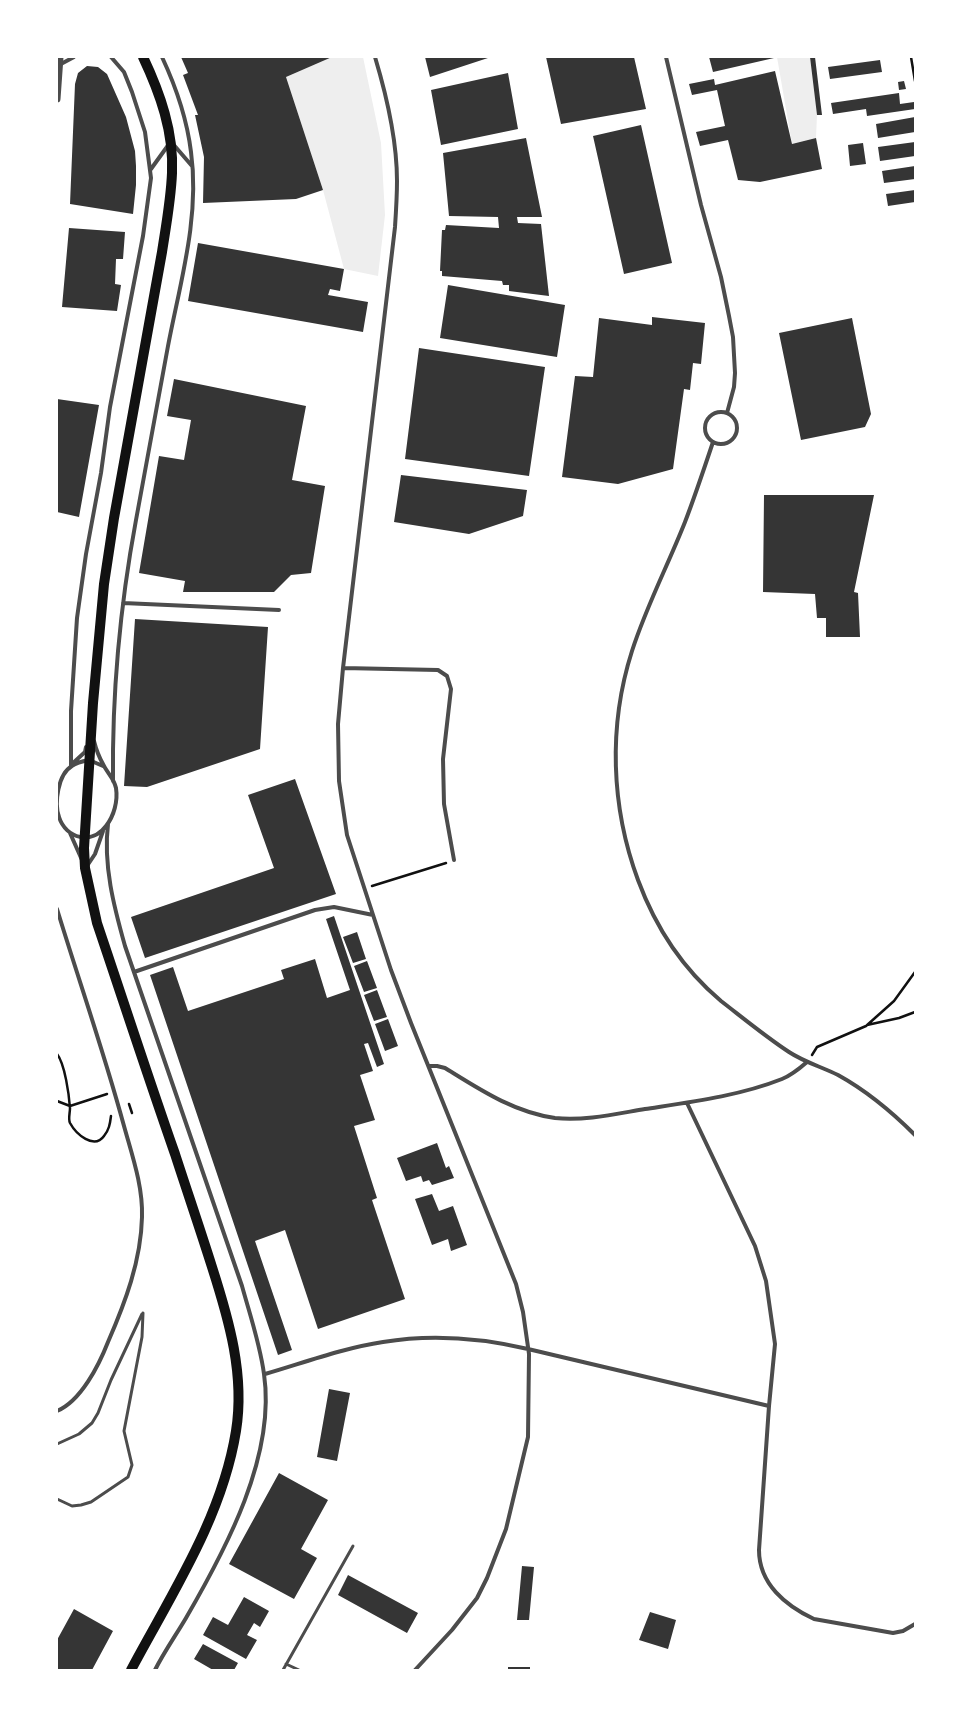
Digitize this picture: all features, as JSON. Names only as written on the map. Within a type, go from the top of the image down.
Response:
[{"type":"main road","points":[[131,1670],[189,1564],[217,1502],[227,1471],[236,1430],[239,1404],[238,1380],[229,1327],[218,1286],[97,923],[85,868],[84,839],[89,760],[102,600],[109,546],[168,212],[172,171],[170,141],[161,102],[143,57]]},
{"type":"street","points":[[57,99],[60,57]]},
{"type":"street","points":[[59,66],[74,57]]},
{"type":"street","points":[[70,766],[71,711],[78,618],[86,554],[101,473],[110,408],[143,236],[151,169],[145,132],[132,92],[124,72],[111,57]]},
{"type":"street","points":[[85,868],[95,854],[115,806],[116,792],[114,781],[113,719],[123,602],[136,519],[186,256],[192,214],[192,166],[186,124],[162,57]]},
{"type":"street","points":[[375,57],[386,101],[396,156],[397,181],[395,227],[342,668],[338,724],[339,781],[347,835],[373,915],[394,976],[516,1284],[523,1312],[528,1348],[528,1437],[506,1529],[487,1578],[476,1598],[452,1630],[414,1670]]},
{"type":"street","points":[[666,57],[701,205],[730,316],[735,373],[734,387],[727,413]]},
{"type":"street","points":[[151,169],[170,141],[192,166]]},
{"type":"street","points":[[718,412],[727,413],[732,416],[737,424],[736,435],[733,439],[724,444],[714,442],[705,431],[707,421],[718,412]]},
{"type":"street","points":[[714,442],[685,522],[632,651],[620,698],[617,725],[616,777],[618,806],[632,863],[641,887],[659,924],[679,956],[721,1001],[788,1052],[807,1062],[824,1068],[863,1089],[915,1135]]},
{"type":"street","points":[[123,602],[279,610]]},
{"type":"street","points":[[342,668],[438,670],[447,676],[451,689],[443,759],[444,804],[454,860]]},
{"type":"street","points":[[91,733],[103,766],[114,781]]},
{"type":"street","points":[[57,822],[57,805],[60,785],[70,766],[85,752],[91,733]]},
{"type":"street","points":[[70,766],[89,760],[103,766]]},
{"type":"street","points":[[58,817],[63,826],[69,832],[84,839],[96,836],[104,830]]},
{"type":"street","points":[[108,824],[106,844],[116,911],[134,972],[239,1279],[252,1320],[265,1374],[265,1414],[262,1434],[248,1492],[219,1558],[155,1670]]},
{"type":"street","points":[[69,832],[85,868]]},
{"type":"street","points":[[134,972],[315,910],[334,907],[373,915]]},
{"type":"street","points":[[57,909],[115,1092],[138,1178],[142,1212],[140,1246],[115,1326],[98,1364],[87,1382],[72,1400],[57,1411]]},
{"type":"street","points":[[429,1066],[445,1068],[492,1097],[514,1106],[554,1118],[584,1118],[602,1117],[687,1103],[752,1088],[782,1079],[795,1073],[807,1062]]},
{"type":"street","points":[[687,1103],[755,1246],[763,1265],[770,1300],[774,1344],[759,1550],[759,1561],[766,1579],[784,1602],[802,1614],[814,1619],[893,1633],[903,1631],[915,1624]]},
{"type":"street","points":[[265,1374],[360,1346],[407,1339],[494,1341],[769,1406]]},
{"type":"lane","points":[[57,1444],[79,1434],[92,1423],[98,1413],[111,1380],[143,1313],[142,1337],[124,1431],[132,1465],[131,1471],[128,1477],[91,1502],[72,1506],[57,1499]]},
{"type":"lane","points":[[283,1670],[353,1546]]},
{"type":"lane","points":[[286,1664],[299,1670]]},
{"type":"path","points":[[911,57],[915,81]]},
{"type":"path","points":[[383,883],[454,860]]},
{"type":"path","points":[[866,1026],[894,1001],[915,972]]},
{"type":"path","points":[[807,1062],[816,1047],[866,1026],[899,1018],[915,1012]]},
{"type":"path","points":[[57,1054],[63,1068],[70,1106],[69,1122],[80,1136],[90,1142],[96,1142],[102,1138],[108,1131],[110,1124],[110,1111]]},
{"type":"path","points":[[57,1101],[70,1106],[106,1095],[108,1100]]},
{"type":"shaded area","points":[[332,57],[363,57],[381,143],[385,215],[378,276],[344,269],[323,190],[286,77]]},
{"type":"shaded area","points":[[777,57],[810,57],[817,115],[816,138],[792,144]]},
{"type":"building","points":[[181,57],[332,57],[286,77],[323,190],[296,199],[203,203],[204,157],[195,115],[198,115],[183,75],[188,73]]},
{"type":"building","points":[[425,57],[491,57],[430,77]]},
{"type":"building","points":[[546,57],[634,57],[646,109],[561,124]]},
{"type":"building","points":[[709,57],[774,57],[774,58],[713,72]]},
{"type":"building","points":[[810,57],[815,57],[822,115],[817,115]]},
{"type":"building","points":[[880,60],[882,72],[830,79],[828,67]]},
{"type":"building","points":[[87,66],[98,67],[107,74],[126,117],[135,151],[136,185],[133,214],[70,204],[75,84],[78,73]]},
{"type":"building","points":[[775,71],[792,144],[816,138],[822,169],[760,182],[738,180],[728,140],[700,146],[696,132],[725,126],[717,90],[692,95],[689,84],[714,79],[715,85]]},
{"type":"building","points":[[508,73],[518,129],[441,145],[431,90]]},
{"type":"building","points":[[904,81],[906,89],[899,90],[898,82]]},
{"type":"building","points":[[899,93],[900,104],[914,102],[915,109],[867,116],[866,109],[833,114],[831,103]]},
{"type":"building","points":[[915,117],[915,132],[878,138],[876,124]]},
{"type":"building","points":[[641,125],[672,263],[624,274],[593,136]]},
{"type":"building","points":[[526,138],[542,217],[517,217],[518,223],[541,224],[549,296],[509,291],[509,285],[503,285],[502,281],[442,276],[442,271],[440,271],[442,230],[445,230],[446,225],[499,228],[498,217],[449,216],[443,153]]},
{"type":"building","points":[[915,142],[915,156],[880,161],[878,147]]},
{"type":"building","points":[[863,143],[866,164],[850,166],[848,145]]},
{"type":"building","points":[[915,166],[915,179],[884,183],[882,171]]},
{"type":"building","points":[[915,190],[915,202],[888,206],[886,194]]},
{"type":"building","points":[[69,228],[125,232],[123,259],[116,259],[115,284],[121,285],[117,311],[62,307]]},
{"type":"building","points":[[198,243],[344,269],[340,291],[330,289],[328,295],[368,302],[363,332],[188,301]]},
{"type":"building","points":[[448,285],[565,305],[557,357],[440,338]]},
{"type":"building","points":[[652,317],[705,323],[701,364],[693,363],[690,390],[684,389],[673,469],[618,484],[562,477],[575,376],[593,377],[599,318],[652,325]]},
{"type":"building","points":[[852,318],[871,414],[865,427],[801,440],[779,333]]},
{"type":"building","points":[[419,348],[545,367],[529,476],[405,459]]},
{"type":"building","points":[[174,379],[306,406],[292,480],[325,486],[311,573],[291,575],[274,592],[183,592],[185,581],[139,573],[159,456],[184,460],[191,420],[167,416]]},
{"type":"building","points":[[57,399],[99,405],[79,517],[57,512]]},
{"type":"building","points":[[401,475],[527,490],[523,516],[469,534],[394,522]]},
{"type":"building","points":[[764,495],[874,495],[854,592],[858,593],[860,637],[826,637],[826,618],[817,618],[815,594],[763,592]]},
{"type":"building","points":[[135,619],[268,627],[260,749],[147,787],[124,786]]},
{"type":"building","points":[[295,779],[336,894],[145,958],[131,917],[274,868],[248,795]]},
{"type":"building","points":[[334,916],[384,1064],[377,1067],[368,1043],[364,1044],[373,1071],[360,1075],[375,1120],[354,1126],[377,1198],[372,1200],[405,1299],[318,1329],[285,1230],[255,1241],[292,1350],[278,1355],[150,975],[173,967],[188,1011],[284,979],[281,970],[315,959],[327,998],[350,990],[326,919]]},
{"type":"building","points":[[357,932],[366,959],[353,963],[343,937]]},
{"type":"building","points":[[367,961],[377,988],[364,992],[354,966]]},
{"type":"building","points":[[377,990],[387,1017],[374,1021],[364,995]]},
{"type":"building","points":[[388,1019],[398,1046],[385,1051],[375,1024]]},
{"type":"building","points":[[437,1143],[446,1168],[449,1166],[454,1178],[432,1185],[429,1180],[423,1182],[421,1176],[406,1181],[397,1158]]},
{"type":"building","points":[[432,1194],[439,1211],[453,1206],[467,1245],[451,1251],[448,1239],[432,1245],[415,1199]]},
{"type":"building","points":[[329,1389],[350,1393],[337,1461],[317,1457]]},
{"type":"building","points":[[279,1473],[328,1500],[301,1549],[317,1558],[294,1599],[229,1564]]},
{"type":"building","points":[[522,1566],[534,1567],[529,1620],[517,1620]]},
{"type":"building","points":[[348,1575],[418,1613],[407,1633],[338,1595]]},
{"type":"building","points":[[244,1597],[269,1611],[260,1627],[254,1623],[247,1635],[257,1640],[246,1659],[203,1635],[213,1617],[228,1625]]},
{"type":"building","points":[[74,1609],[113,1631],[92,1670],[57,1670],[57,1640]]},
{"type":"building","points":[[650,1612],[676,1620],[668,1649],[639,1640]]},
{"type":"building","points":[[203,1644],[238,1663],[234,1670],[213,1670],[194,1659]]},
{"type":"building","points":[[508,1667],[530,1667],[530,1670],[508,1670]]}]
